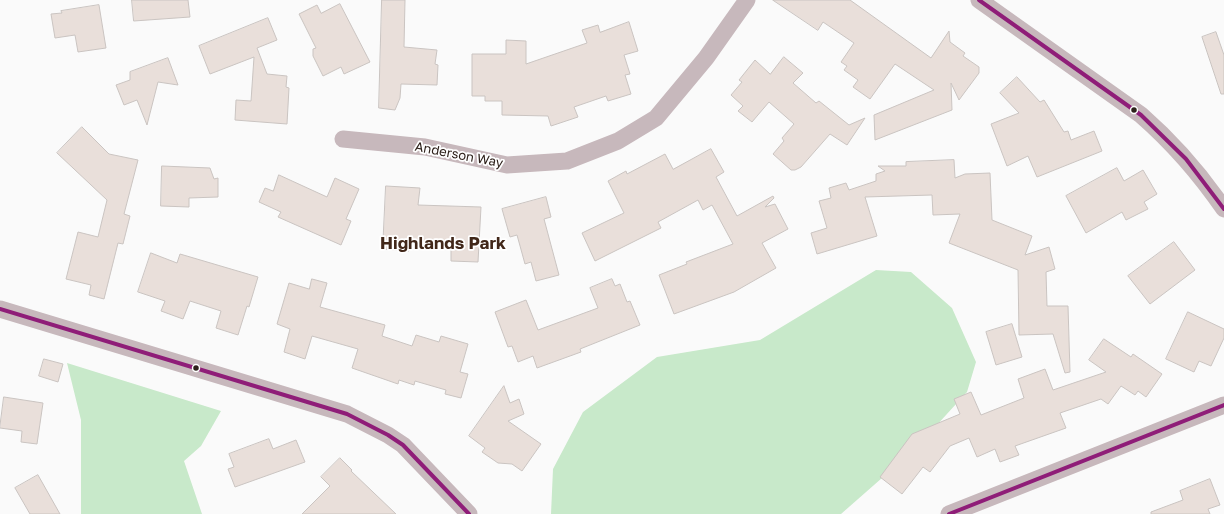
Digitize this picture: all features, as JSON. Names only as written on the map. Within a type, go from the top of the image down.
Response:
[{"type":"street","name":"Anderson Way","points":[[343,139],[425,147],[507,165],[567,161],[618,141],[656,118],[706,58],[748,0]]},
{"type":"street","points":[[979,0],[1142,115],[1164,135],[1188,161],[1224,209]]},
{"type":"street","points":[[0,309],[347,414],[388,435],[403,445],[469,514]]},
{"type":"street","points":[[949,514],[1224,405]]},
{"type":"green space","points":[[876,270],[911,272],[952,308],[976,362],[967,392],[915,449],[841,514],[551,514],[553,469],[583,412],[657,357],[760,340]]},
{"type":"green space","points":[[67,363],[221,411],[201,446],[184,461],[202,514],[81,514],[81,420]]},
{"type":"building","points":[[132,0],[188,0],[190,17],[134,21]]},
{"type":"building","points":[[382,0],[405,0],[404,47],[437,50],[435,64],[438,65],[437,85],[401,84],[400,98],[395,110],[379,108]]},
{"type":"building","points":[[773,0],[850,0],[931,58],[949,31],[950,42],[965,53],[963,56],[979,67],[979,73],[959,100],[951,83],[952,110],[875,140],[874,115],[934,90],[895,64],[870,99],[853,87],[858,80],[844,70],[847,66],[841,62],[854,43],[823,22],[818,30]]},
{"type":"building","points":[[340,4],[370,62],[344,74],[341,67],[323,76],[313,56],[313,49],[316,48],[299,14],[317,5],[321,13]]},
{"type":"building","points":[[99,5],[106,48],[78,52],[75,35],[55,38],[51,14]]},
{"type":"building","points":[[268,18],[277,40],[257,48],[267,74],[287,76],[286,87],[289,88],[287,124],[235,120],[236,100],[251,101],[254,57],[210,74],[199,46]]},
{"type":"building","points":[[629,22],[638,51],[624,55],[630,74],[625,75],[631,94],[608,101],[606,96],[574,107],[578,117],[551,126],[548,116],[502,115],[502,101],[485,101],[485,96],[472,96],[472,54],[506,54],[506,40],[526,41],[526,64],[587,43],[582,30],[598,25],[600,32]]},
{"type":"building","points":[[1216,32],[1224,55],[1224,94],[1221,94],[1202,37]]},
{"type":"building","points":[[784,57],[803,73],[793,83],[816,103],[819,101],[849,125],[865,118],[847,145],[830,134],[801,167],[795,170],[791,170],[773,154],[784,141],[782,138],[794,124],[769,102],[752,122],[738,111],[743,106],[731,95],[742,82],[739,80],[755,60],[770,74]]},
{"type":"building","points":[[168,58],[178,85],[158,82],[147,125],[137,100],[124,105],[116,85],[130,80],[130,72]]},
{"type":"building","points":[[1017,77],[1040,102],[1044,100],[1064,132],[1068,131],[1071,140],[1094,131],[1102,151],[1037,177],[1028,156],[1007,166],[991,124],[1019,113],[1000,93]]},
{"type":"building","points":[[82,127],[109,154],[138,160],[124,214],[130,216],[123,244],[118,243],[104,299],[89,295],[91,285],[66,279],[78,232],[98,237],[107,200],[57,153]]},
{"type":"building","points":[[711,149],[724,172],[716,177],[737,216],[773,196],[774,198],[765,207],[775,204],[788,229],[762,243],[776,268],[734,292],[674,314],[659,275],[687,264],[686,262],[733,244],[712,205],[703,210],[698,200],[658,222],[661,228],[595,261],[582,233],[624,213],[608,181],[626,171],[627,174],[665,154],[673,169]]},
{"type":"building","points":[[954,160],[955,178],[965,174],[990,173],[992,220],[1032,236],[1025,255],[1049,247],[1055,269],[1046,272],[1047,306],[1068,306],[1070,372],[1065,373],[1053,334],[1019,335],[1018,270],[949,243],[960,214],[933,215],[932,195],[865,197],[877,236],[817,254],[811,233],[827,228],[819,201],[831,198],[829,188],[846,183],[849,190],[876,181],[876,174],[885,171],[878,166],[906,166],[906,162]]},
{"type":"building","points":[[162,166],[210,168],[214,179],[218,178],[218,197],[189,198],[189,207],[161,206]]},
{"type":"building","points":[[1117,168],[1124,181],[1143,170],[1157,194],[1144,202],[1148,209],[1126,220],[1122,212],[1086,233],[1066,196]]},
{"type":"building","points":[[279,175],[327,197],[335,178],[359,189],[346,219],[351,221],[341,245],[278,217],[281,212],[259,202],[265,188],[273,191]]},
{"type":"building","points":[[386,186],[420,188],[418,205],[481,207],[478,262],[451,261],[451,243],[410,240],[409,251],[383,249]]},
{"type":"building","points":[[546,197],[551,217],[544,219],[559,275],[536,281],[531,262],[525,264],[517,235],[510,237],[502,209]]},
{"type":"building","points":[[1174,242],[1195,270],[1150,304],[1128,276]]},
{"type":"building","points":[[151,253],[177,263],[180,254],[258,277],[249,307],[247,306],[238,335],[216,328],[221,311],[190,301],[183,319],[161,311],[165,301],[138,292]]},
{"type":"building","points":[[312,279],[327,283],[320,307],[385,325],[382,336],[412,346],[416,335],[439,342],[441,336],[468,344],[460,372],[468,374],[461,398],[445,394],[446,390],[415,381],[414,385],[399,380],[398,384],[352,368],[358,349],[312,336],[305,359],[284,352],[290,329],[277,324],[289,283],[309,289]]},
{"type":"building","points":[[612,279],[615,286],[620,284],[627,302],[630,301],[640,325],[580,349],[581,352],[537,368],[533,356],[518,362],[512,346],[508,347],[495,312],[526,300],[538,330],[598,308],[590,288]]},
{"type":"building","points":[[1188,312],[1224,329],[1224,338],[1211,366],[1199,361],[1194,372],[1166,359]]},
{"type":"building","points":[[1012,324],[1022,357],[996,365],[986,332]]},
{"type":"building","points":[[1104,339],[1131,357],[1133,354],[1162,374],[1146,397],[1138,391],[1135,395],[1121,386],[1108,404],[1101,399],[1060,413],[1066,428],[1015,446],[1019,455],[1000,462],[995,449],[977,457],[969,438],[950,446],[930,472],[923,467],[902,494],[880,477],[912,434],[960,414],[954,399],[971,392],[981,415],[1024,398],[1018,379],[1045,369],[1053,390],[1106,372],[1089,360]]},
{"type":"building","points":[[44,359],[63,364],[58,382],[39,376]]},
{"type":"building","points":[[504,386],[510,403],[519,399],[524,414],[508,421],[541,444],[522,471],[512,464],[498,463],[482,452],[485,448],[469,436]]},
{"type":"building","points":[[4,397],[43,403],[37,444],[21,442],[22,431],[0,428]]},
{"type":"building","points":[[269,439],[273,449],[296,440],[305,462],[235,487],[228,469],[234,467],[229,454]]},
{"type":"building","points":[[340,458],[352,470],[351,471],[396,514],[302,514],[330,486],[321,477]]},
{"type":"building","points":[[38,475],[60,514],[30,514],[15,488]]},
{"type":"building","points":[[1210,479],[1220,505],[1208,509],[1210,514],[1151,514],[1151,512],[1183,500],[1180,491]]},
{"type":"transit line","points":[[979,0],[1141,115],[1186,159],[1224,209]]},
{"type":"transit line","points":[[0,309],[347,414],[388,435],[403,445],[469,514]]},
{"type":"transit line","points":[[949,514],[1224,405]]},
{"type":"district","name":"Highlands Park","points":[[443,244]]}]
